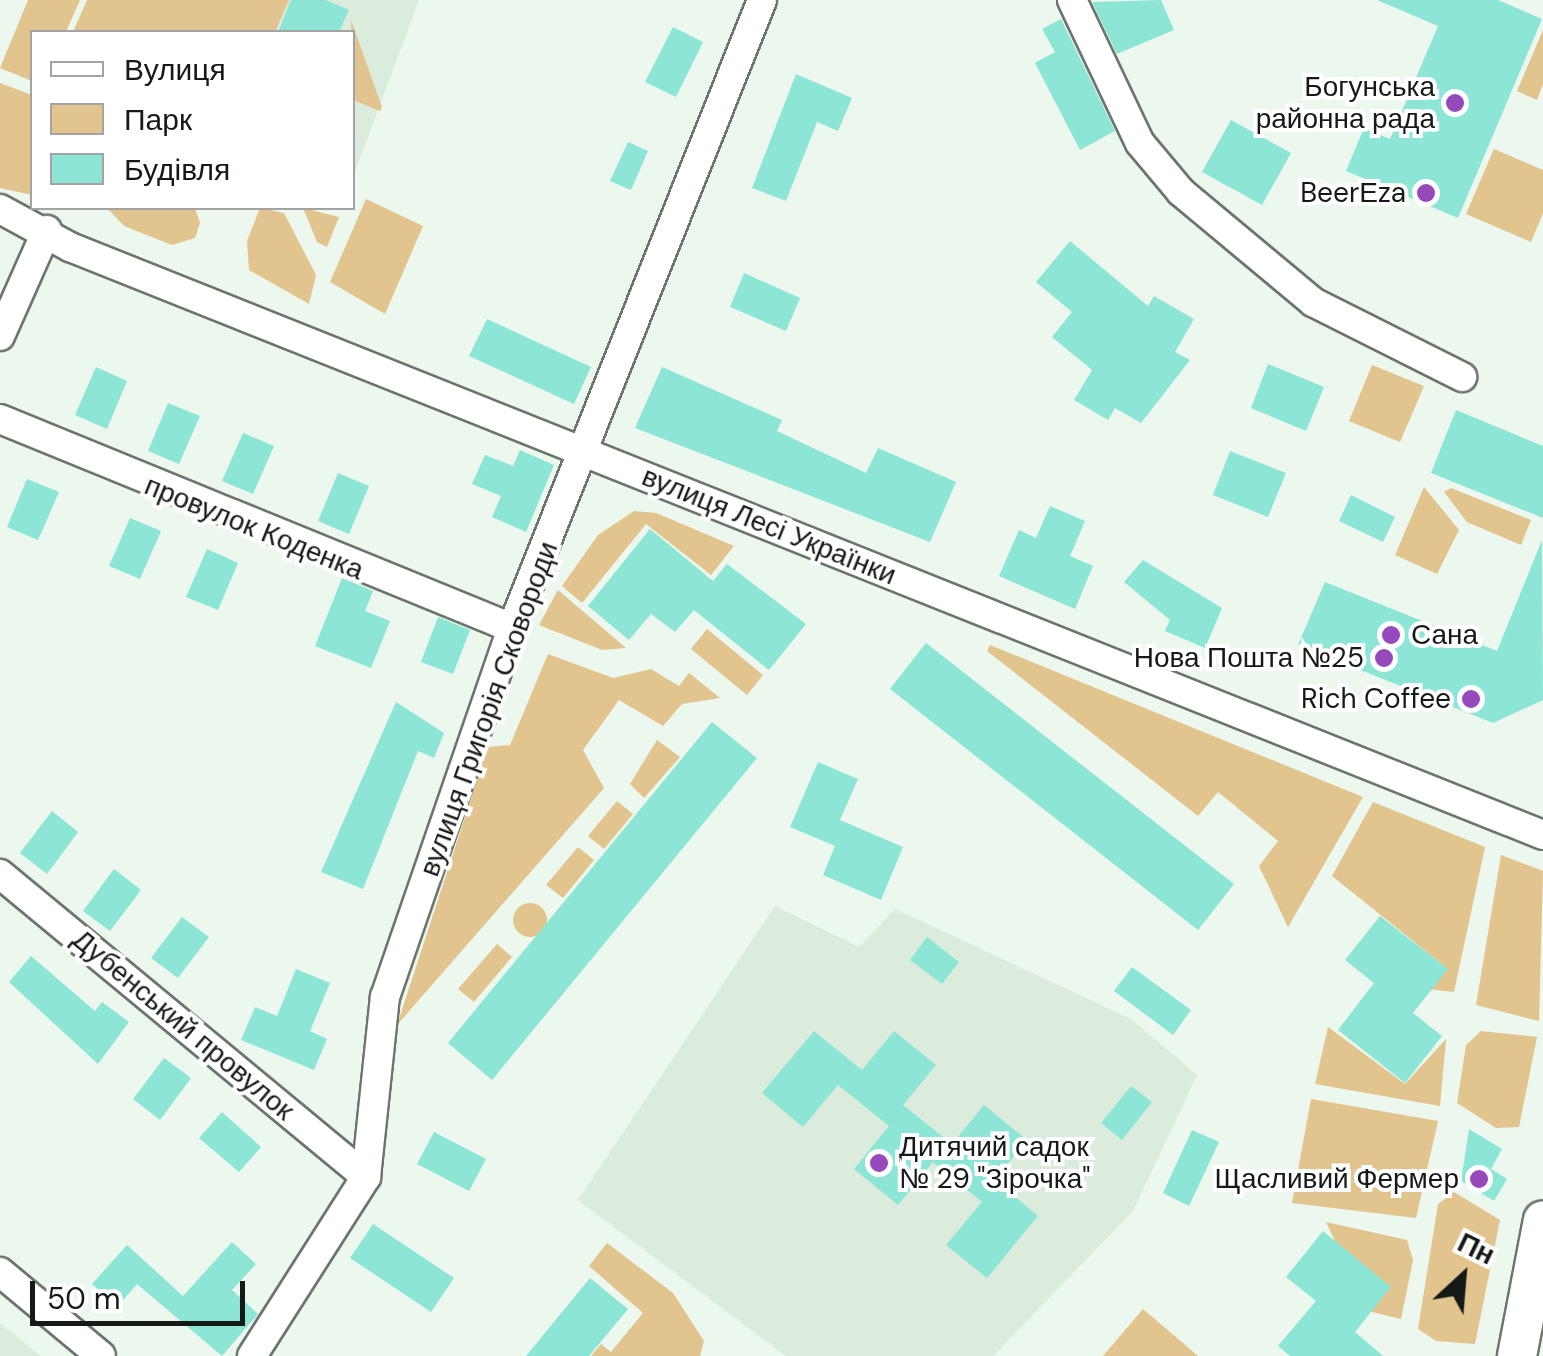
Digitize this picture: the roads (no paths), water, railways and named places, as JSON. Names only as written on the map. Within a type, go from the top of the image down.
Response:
[{"type":"main road","points":[[1517,1356],[1543,1220]]},
{"type":"main road","points":[[1539,1356],[1543,1334]]},
{"type":"street","name":"вулиця Григорія Сковороди","points":[[252,1356],[366,1176],[385,997],[512,628],[588,452],[762,0]]},
{"type":"street","points":[[1072,0],[1140,143],[1181,192],[1313,302],[1462,377]]},
{"type":"street","name":"вулиця Лесі Українки","points":[[0,210],[588,452],[1543,835]]},
{"type":"street","points":[[0,336],[47,230]]},
{"type":"street","name":"провулок Коденка","points":[[0,419],[512,628]]},
{"type":"street","name":"Дубенський провулок","points":[[0,874],[366,1176]]},
{"type":"street","points":[[0,1272],[101,1356]]},
{"type":"place","name":"Богунська районна рада","points":[[1455,103]]},
{"type":"place","name":"BeerЕza","points":[[1426,193]]},
{"type":"place","name":"Сана","points":[[1391,635]]},
{"type":"place","name":"Нова Пошта №25","points":[[1384,658]]},
{"type":"place","name":"Rich Coffee","points":[[1471,699]]},
{"type":"place","name":"Дитячий садок № 29 \"Зірочка\"","points":[[879,1163]]},
{"type":"place","name":"Щасливий Фермер","points":[[1479,1179]]}]
